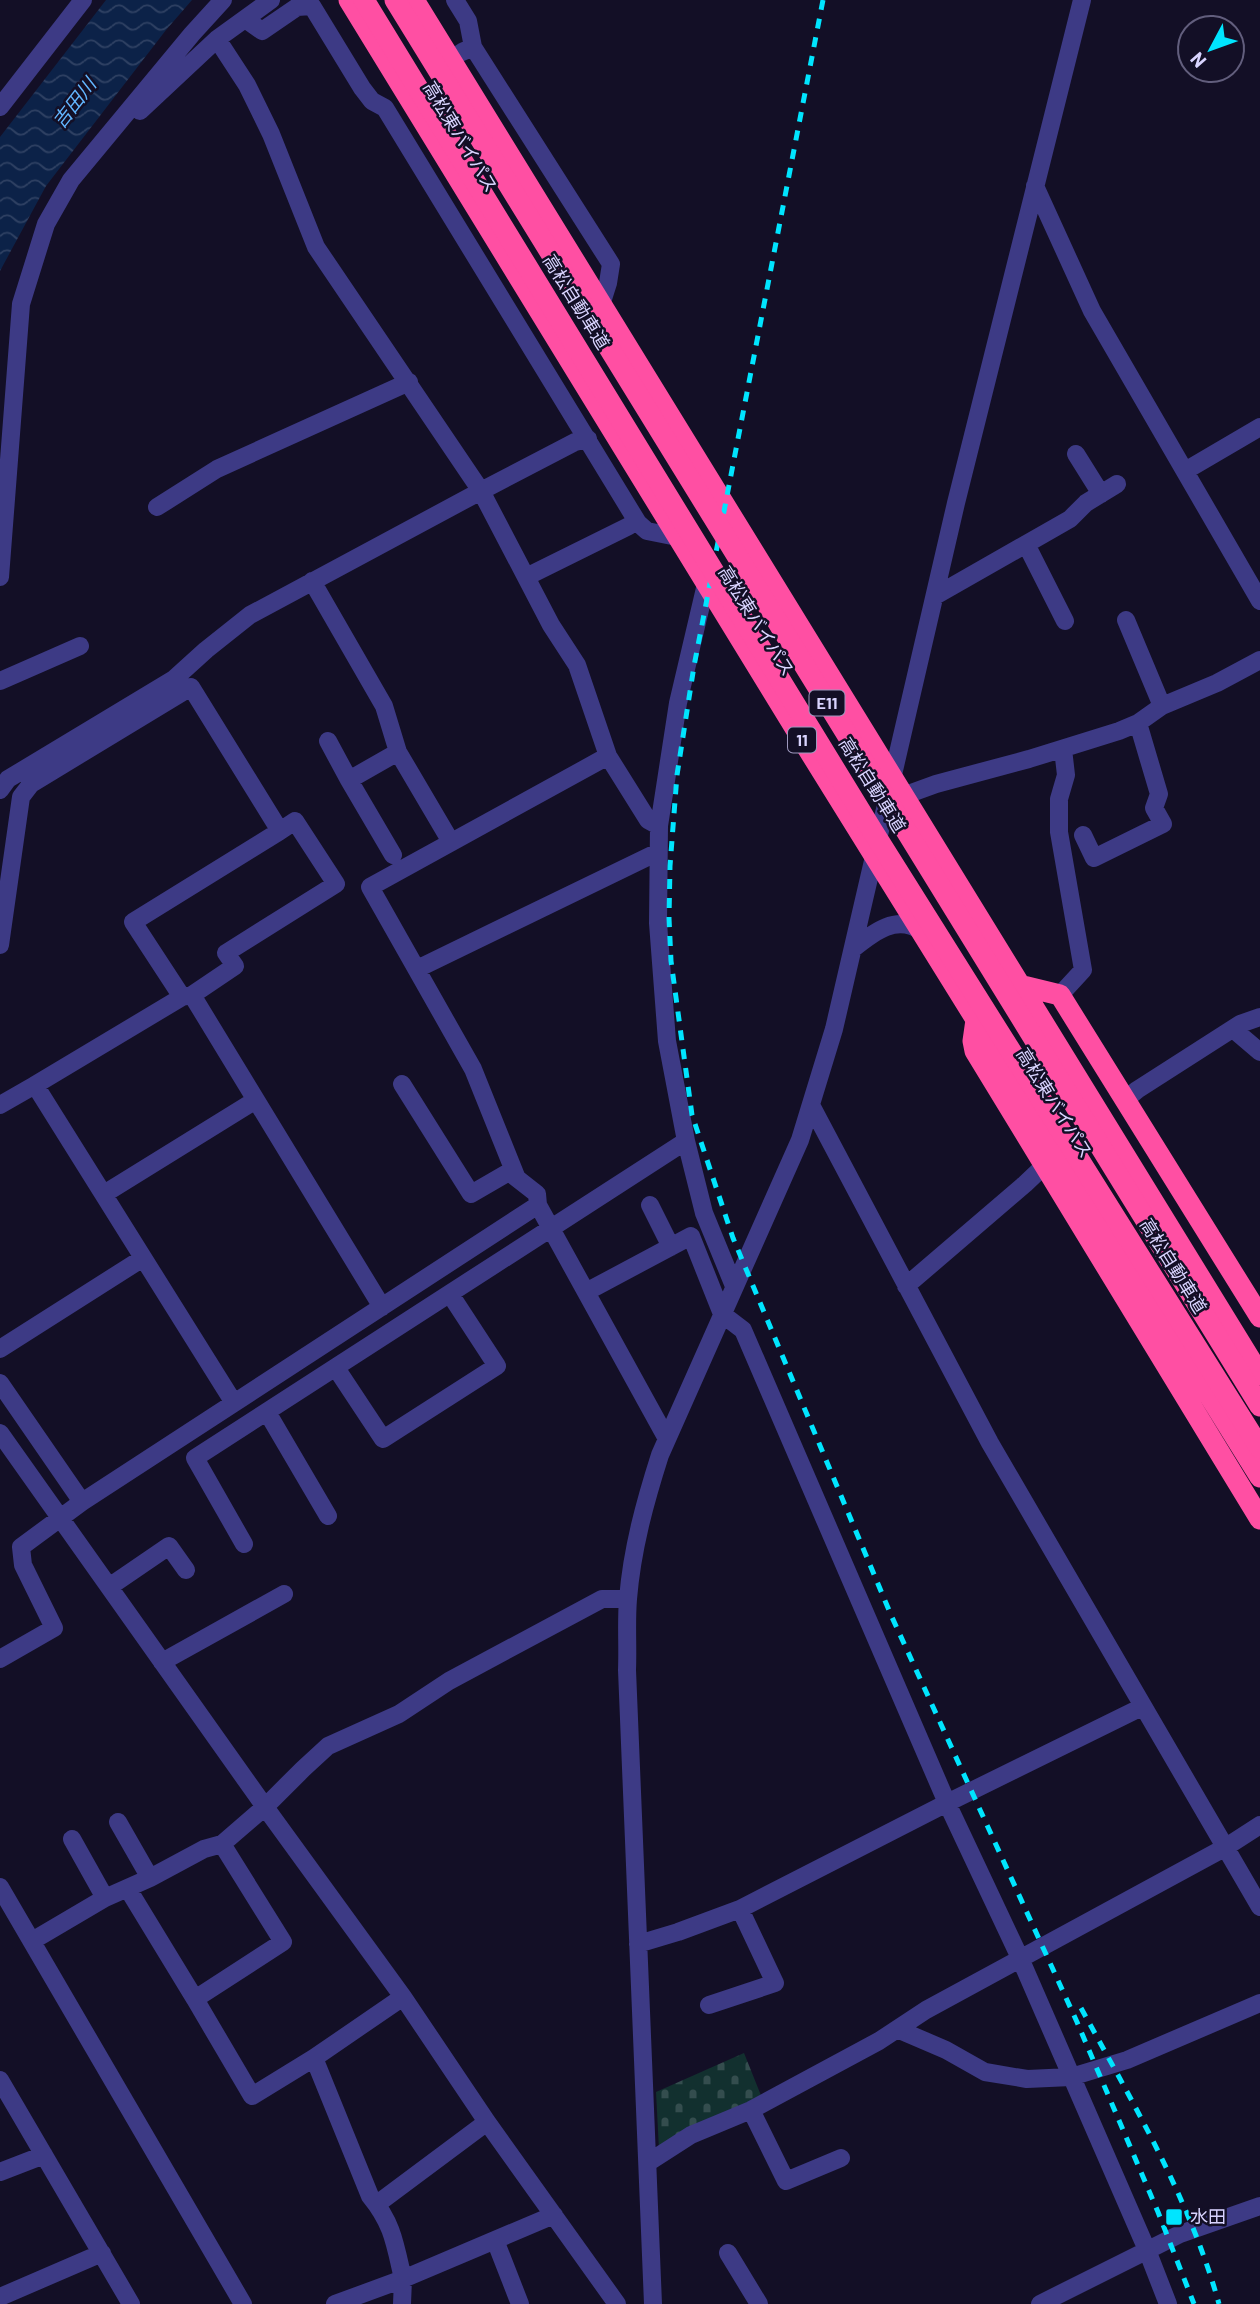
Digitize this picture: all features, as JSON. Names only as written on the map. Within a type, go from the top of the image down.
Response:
[{"type":"highway","name":"高松東バイパス","points":[[349,0],[677,537],[1260,1477]]},
{"type":"highway","name":"高松自動車道","points":[[364,0],[872,830],[1260,1448]]},
{"type":"highway","name":"高松自動車道","points":[[395,0],[1260,1406]]},
{"type":"highway","name":"高松東バイパス","points":[[414,0],[1260,1376]]},
{"type":"highway","points":[[1019,985],[1060,995],[1260,1317]]},
{"type":"highway","points":[[976,1020],[973,1041],[975,1051],[1260,1519]]},
{"type":"highway","points":[[1209,1293],[1236,1277]]},
{"type":"street","points":[[0,107],[83,0]]},
{"type":"street","points":[[0,578],[21,304],[46,224],[71,180],[223,0]]},
{"type":"street","points":[[127,115],[143,110],[217,39],[271,0]]},
{"type":"street","points":[[456,0],[468,21],[473,47],[611,264],[601,305]]},
{"type":"street","points":[[653,2304],[627,1670],[628,1599],[634,1551],[645,1502],[667,1439],[800,1140],[812,1107],[834,1029],[875,857],[898,788],[956,503],[1082,0]]},
{"type":"street","points":[[245,19],[262,31],[297,8],[312,6],[362,88],[372,101],[385,108],[638,523],[654,534],[677,537]]},
{"type":"street","points":[[217,39],[247,85],[271,134],[316,247],[481,491],[551,625],[577,666],[608,756],[648,821],[659,826]]},
{"type":"street","points":[[450,59],[473,47]]},
{"type":"street","points":[[385,108],[408,96]]},
{"type":"street","points":[[1035,186],[1092,311],[1260,601]]},
{"type":"street","points":[[157,507],[218,469],[409,382]]},
{"type":"street","points":[[1185,471],[1260,427]]},
{"type":"street","points":[[0,789],[8,779],[174,679],[250,615],[575,442],[588,439]]},
{"type":"street","points":[[1076,454],[1101,494]]},
{"type":"street","points":[[935,596],[1070,519],[1086,503],[1116,484]]},
{"type":"street","points":[[526,577],[629,526]]},
{"type":"street","points":[[1026,544],[1065,621]]},
{"type":"street","points":[[312,582],[384,706],[398,752],[451,842]]},
{"type":"street","points":[[706,584],[678,703],[659,826],[658,923],[666,1029],[686,1141],[704,1213],[734,1286]]},
{"type":"street","points":[[1126,620],[1162,706]]},
{"type":"street","points":[[0,681],[80,646]]},
{"type":"street","points":[[898,788],[936,784],[1063,749],[1138,723],[1162,706],[1217,683],[1260,660]]},
{"type":"street","points":[[0,945],[21,797],[31,784],[191,687],[280,831]]},
{"type":"street","points":[[1083,835],[1094,858],[1163,824],[1154,807],[1159,794],[1138,723]]},
{"type":"street","points":[[328,741],[393,855]]},
{"type":"street","points":[[1060,995],[1083,970],[1059,832],[1059,799],[1066,775],[1063,749]]},
{"type":"street","points":[[349,780],[398,752]]},
{"type":"street","points":[[516,1176],[473,1069],[370,887],[608,756]]},
{"type":"street","points":[[0,1105],[187,996],[235,966],[226,953],[336,884],[295,821],[133,922],[187,996],[256,1100],[382,1307]]},
{"type":"street","points":[[417,969],[658,852]]},
{"type":"street","points":[[854,948],[887,926],[912,924],[921,931]]},
{"type":"street","points":[[1125,1100],[1233,1029],[1260,1017]]},
{"type":"street","points":[[1233,1029],[1260,1052]]},
{"type":"street","points":[[402,1084],[471,1194],[509,1172],[537,1194],[538,1205],[667,1439]]},
{"type":"street","points":[[35,1085],[234,1403]]},
{"type":"street","points":[[104,1194],[256,1100]]},
{"type":"street","points":[[812,1107],[990,1443],[1260,1908]]},
{"type":"street","points":[[244,1544],[195,1458],[686,1141]]},
{"type":"street","points":[[906,1286],[1045,1165]]},
{"type":"street","points":[[0,1659],[54,1628],[23,1565],[21,1547],[57,1513],[82,1502],[538,1205]]},
{"type":"street","points":[[650,1205],[671,1247]]},
{"type":"street","points":[[586,1292],[691,1236],[722,1314],[743,1330],[947,1803],[1020,1958],[1168,2304]]},
{"type":"street","points":[[0,1349],[144,1258]]},
{"type":"street","points":[[336,1368],[383,1439],[452,1396],[497,1366],[450,1294]]},
{"type":"street","points":[[0,1383],[82,1502]]},
{"type":"street","points":[[267,1412],[328,1516]]},
{"type":"street","points":[[0,1433],[403,1997],[487,2122],[617,2304]]},
{"type":"street","points":[[109,1587],[169,1546],[186,1570]]},
{"type":"street","points":[[162,1662],[284,1594]]},
{"type":"street","points":[[32,1941],[105,1898],[128,1889],[204,1849],[222,1844],[328,1746],[400,1714],[449,1681],[602,1599],[628,1599]]},
{"type":"street","points":[[638,1944],[678,1933],[740,1909],[1142,1707]]},
{"type":"street","points":[[118,1822],[150,1878]]},
{"type":"street","points":[[649,2162],[691,2135],[751,2110],[897,2029],[926,2010],[1226,1847],[1260,1825]]},
{"type":"street","points":[[72,1839],[105,1898]]},
{"type":"street","points":[[195,1999],[283,1941],[222,1844]]},
{"type":"street","points":[[128,1889],[252,2096],[314,2058],[403,1997]]},
{"type":"street","points":[[1,1891],[243,2304]]},
{"type":"street","points":[[709,2005],[775,1983],[740,1909]]},
{"type":"street","points":[[897,2029],[946,2050],[985,2072],[1027,2079],[1071,2077],[1127,2060],[1260,2003]]},
{"type":"street","points":[[314,2058],[370,2196],[391,2228],[403,2279],[402,2304]]},
{"type":"street","points":[[0,2080],[131,2304]]},
{"type":"street","points":[[751,2110],[786,2181],[841,2158]]},
{"type":"street","points":[[377,2204],[487,2122]]},
{"type":"street","points":[[0,2172],[44,2155]]},
{"type":"street","points":[[1040,2304],[1180,2234],[1260,2206]]},
{"type":"street","points":[[335,2304],[403,2279],[554,2215]]},
{"type":"street","points":[[495,2240],[520,2304]]},
{"type":"street","points":[[0,2297],[102,2253]]},
{"type":"street","points":[[728,2253],[759,2304]]},
{"type":"green space","points":[[744,2053],[762,2098],[659,2149],[656,2092]]},
{"type":"water","name":"吉田川","points":[[106,0],[192,0],[46,186],[0,271],[0,137]]},
{"type":"railway","points":[[823,0],[694,666],[677,775],[669,918],[671,961],[692,1115],[733,1238],[891,1615],[1077,2022],[1194,2304]]},
{"type":"railway","points":[[1081,2008],[1159,2152],[1193,2227],[1219,2304]]},
{"type":"place","name":"水田","points":[[1174,2217]]}]
